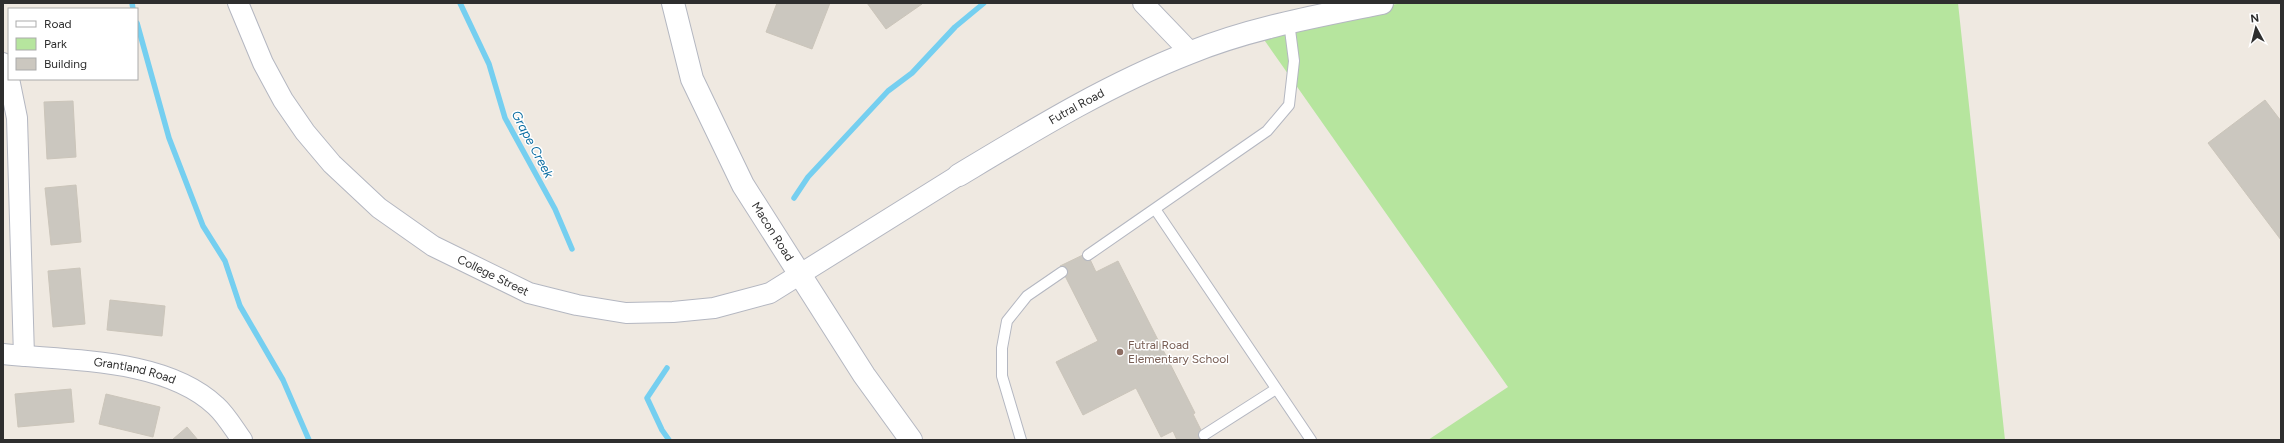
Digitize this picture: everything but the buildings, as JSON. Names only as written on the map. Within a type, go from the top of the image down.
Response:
[{"type":"main road","name":"Macon Road","points":[[673,3],[692,79],[743,185],[864,375],[911,440]]},
{"type":"main road","name":"Futral Road","points":[[959,175],[1085,100],[1190,52],[1289,22],[1382,3]]},
{"type":"street","name":"College Street","points":[[238,3],[263,63],[283,100],[305,132],[332,164],[379,208],[433,246],[529,293],[626,313],[672,312],[714,308],[746,300],[770,293],[799,275]]},
{"type":"street","points":[[1143,3],[1190,52]]},
{"type":"street","points":[[3,63],[8,74]]},
{"type":"street","points":[[9,80],[17,118],[24,356]]},
{"type":"street","name":"Futral Road","points":[[799,275],[959,175]]},
{"type":"street","name":"Grantland Road","points":[[3,354],[132,367],[171,379],[195,390],[217,406],[242,440]]},
{"type":"lane","points":[[1088,255],[1267,131],[1289,105],[1294,61],[1289,22]]},
{"type":"lane","points":[[1155,209],[1311,440]]},
{"type":"lane","points":[[1021,440],[1002,376],[1002,348],[1008,321],[1026,296],[1062,272]]},
{"type":"lane","points":[[1204,435],[1276,389]]},
{"type":"green space","points":[[1404,3],[1958,3],[2005,440],[1428,440],[1508,387],[1260,34],[1293,19]]},
{"type":"waterway","points":[[132,3],[133,8]]},
{"type":"waterway","name":"Grape Creek","points":[[460,3],[489,64],[505,118],[555,209],[572,249]]},
{"type":"waterway","points":[[794,198],[808,177],[888,91],[912,73],[955,27],[984,3]]},
{"type":"waterway","points":[[138,27],[169,138],[203,226],[225,261],[240,306],[283,380],[309,440]]},
{"type":"waterway","name":"Grape Creek","points":[[667,368],[647,398],[662,430],[669,440]]},
{"type":"place","name":"Futral Road Elementary School","points":[[1120,352]]}]
